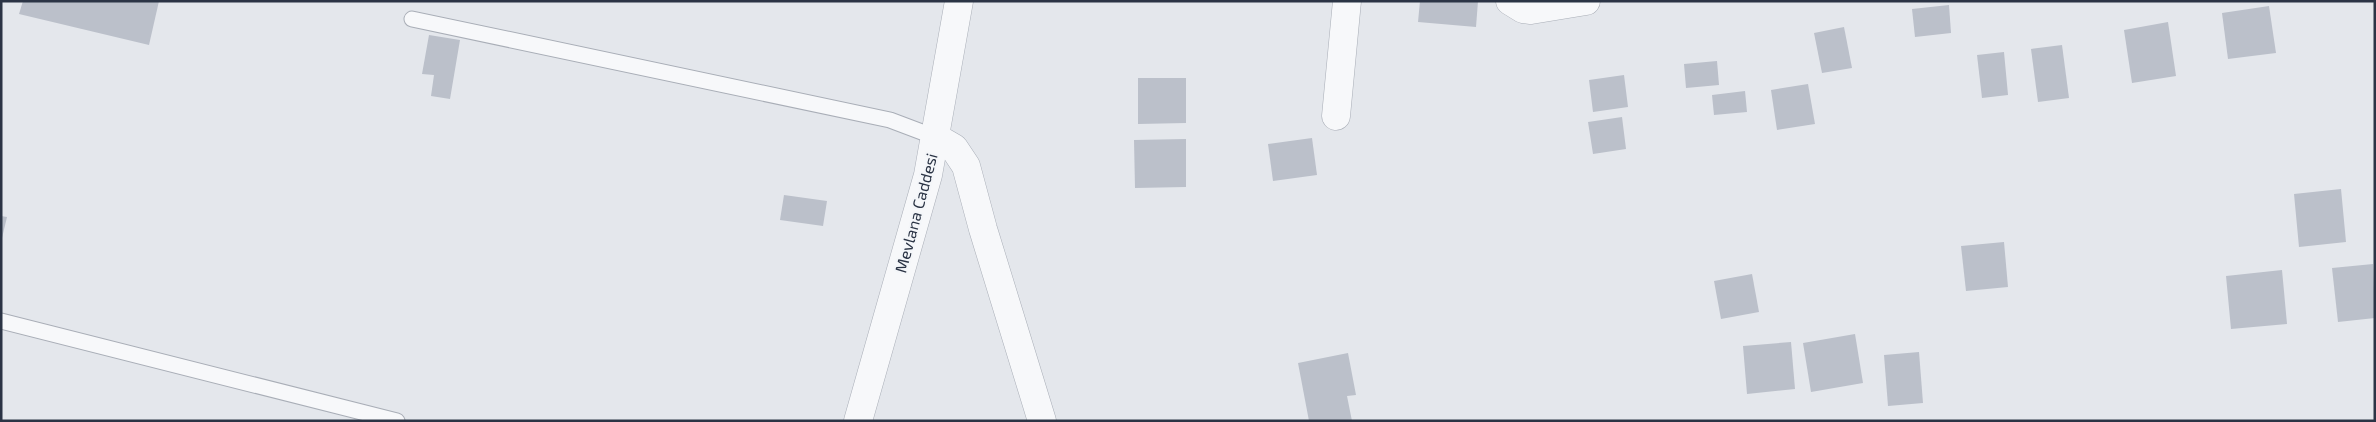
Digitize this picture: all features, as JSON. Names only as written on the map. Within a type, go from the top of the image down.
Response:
[{"type":"street","name":"Mevlana Caddesi","points":[[858,421],[928,175],[959,1]]},
{"type":"street","points":[[1336,116],[1347,1]]},
{"type":"street","points":[[1510,1],[1523,9],[1531,10],[1586,1]]},
{"type":"street","points":[[935,137],[954,148],[966,166],[983,229],[1042,421]]},
{"type":"lane","points":[[412,19],[890,120],[935,137]]},
{"type":"lane","points":[[1,321],[397,421]]},
{"type":"building","points":[[23,1],[159,1],[149,45],[19,14]]},
{"type":"building","points":[[1420,1],[1478,1],[1476,27],[1418,22]]},
{"type":"building","points":[[1949,5],[1951,33],[1915,37],[1912,9]]},
{"type":"building","points":[[2269,6],[2276,53],[2228,59],[2222,13]]},
{"type":"building","points":[[2168,22],[2176,76],[2132,83],[2124,30]]},
{"type":"building","points":[[1844,27],[1852,68],[1822,73],[1814,33]]},
{"type":"building","points":[[429,35],[460,40],[450,99],[431,96],[434,75],[422,74]]},
{"type":"building","points":[[2062,45],[2069,98],[2038,102],[2031,49]]},
{"type":"building","points":[[2004,52],[2008,95],[1982,98],[1977,55]]},
{"type":"building","points":[[1717,61],[1719,85],[1686,88],[1684,64]]},
{"type":"building","points":[[1624,75],[1628,107],[1593,112],[1589,80]]},
{"type":"building","points":[[1138,78],[1186,78],[1186,123],[1138,124]]},
{"type":"building","points":[[1808,84],[1815,124],[1777,130],[1771,90]]},
{"type":"building","points":[[1745,91],[1747,112],[1714,115],[1712,95]]},
{"type":"building","points":[[1622,117],[1626,149],[1593,154],[1588,122]]},
{"type":"building","points":[[1312,138],[1317,175],[1273,181],[1268,144]]},
{"type":"building","points":[[1186,139],[1186,187],[1135,188],[1134,140]]},
{"type":"building","points":[[2341,189],[2346,242],[2299,247],[2294,194]]},
{"type":"building","points":[[784,195],[827,201],[823,226],[780,220]]},
{"type":"building","points":[[1,216],[7,217],[2,238],[1,238]]},
{"type":"building","points":[[2004,242],[2008,287],[1966,291],[1961,246]]},
{"type":"building","points":[[2373,264],[2375,318],[2338,322],[2332,268]]},
{"type":"building","points":[[2282,270],[2287,324],[2231,329],[2226,276]]},
{"type":"building","points":[[1752,274],[1759,312],[1721,319],[1714,281]]},
{"type":"building","points":[[1855,334],[1863,383],[1811,392],[1803,343]]},
{"type":"building","points":[[1791,342],[1795,389],[1747,394],[1743,346]]},
{"type":"building","points":[[1919,352],[1923,403],[1888,406],[1884,355]]},
{"type":"building","points":[[1348,353],[1356,395],[1347,396],[1352,421],[1309,421],[1298,363]]}]
